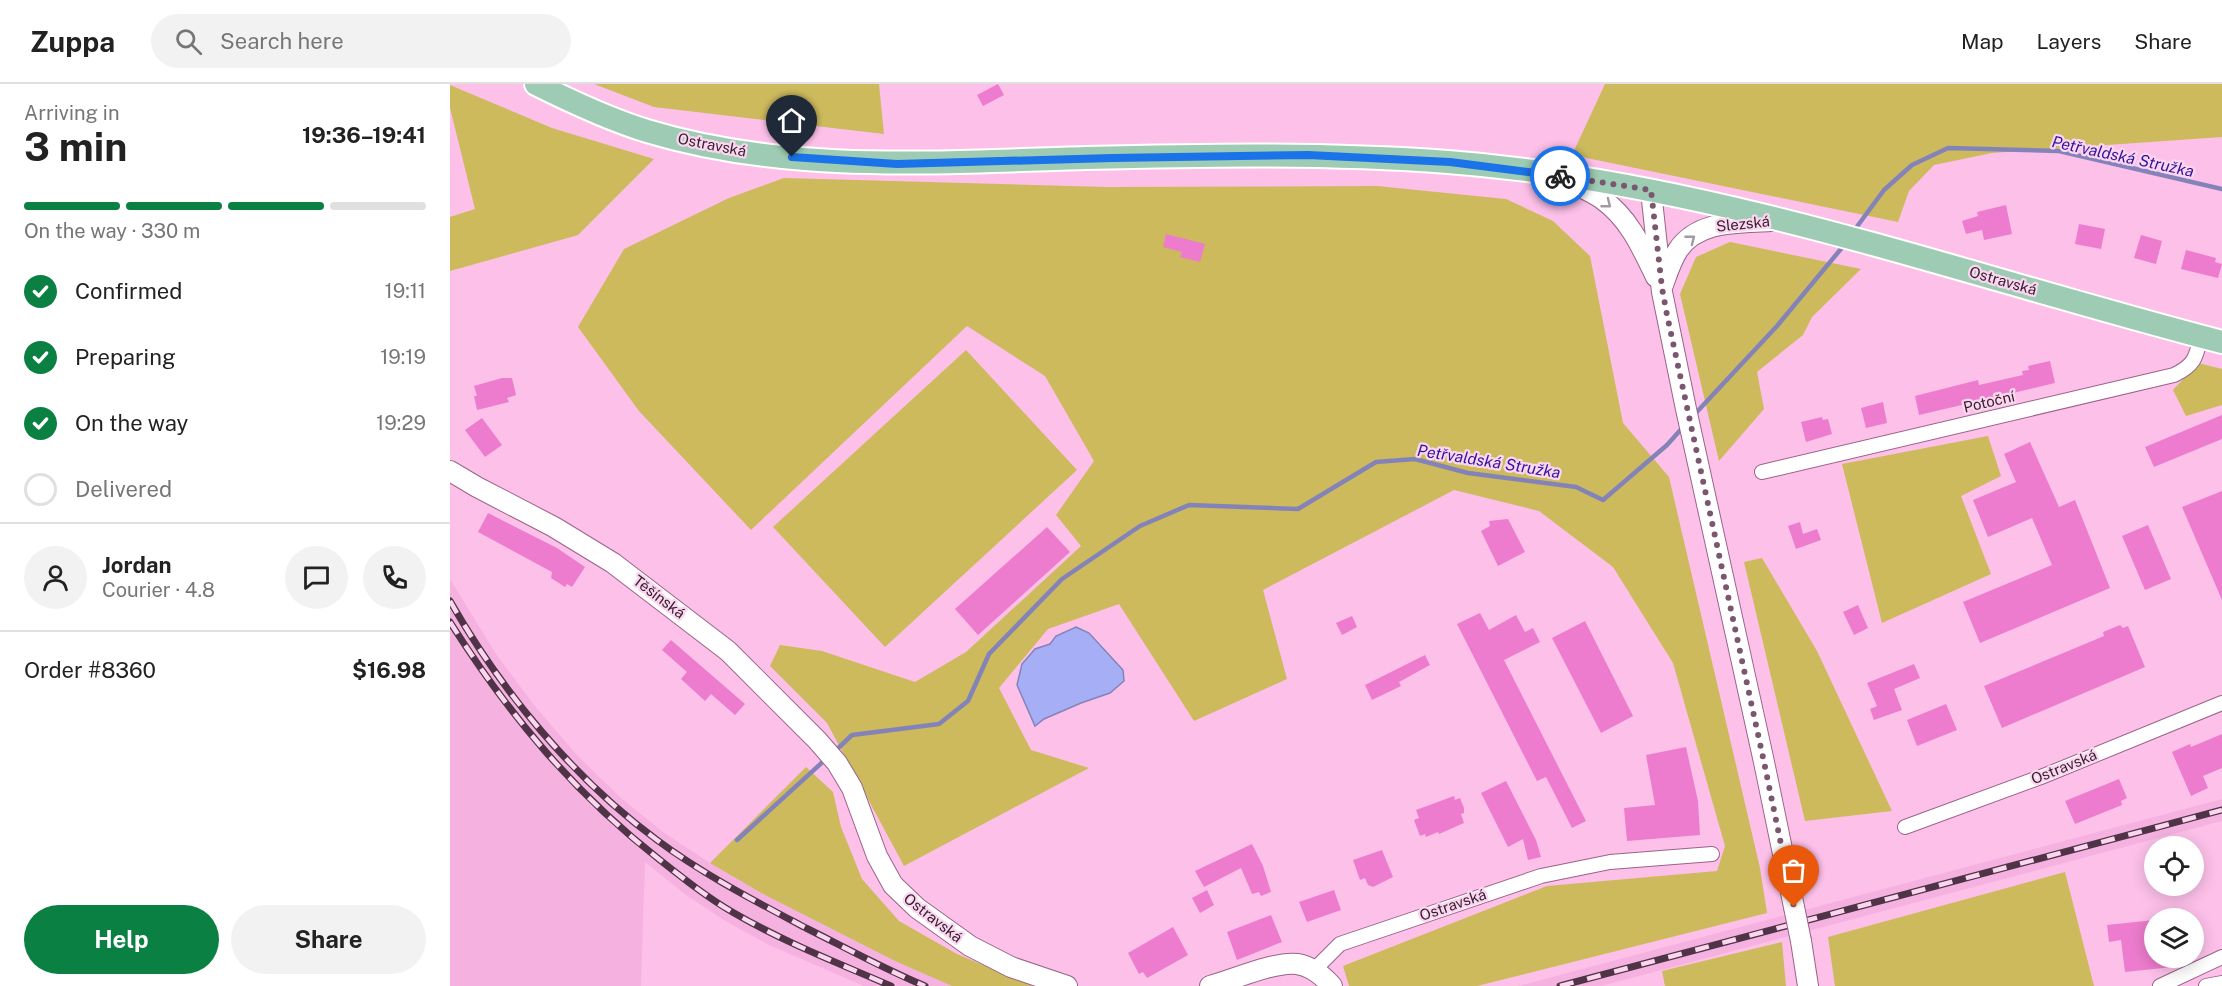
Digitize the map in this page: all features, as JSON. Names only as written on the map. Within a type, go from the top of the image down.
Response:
[{"type":"main road","name":"Ostravská","points":[[536,84],[598,114],[651,132],[714,147],[770,155],[897,164],[1308,155],[1450,162],[1557,175],[1651,190],[1785,220],[2211,339]]},
{"type":"main road","points":[[1557,175],[1602,199],[1620,214],[1635,234],[1662,288]]},
{"type":"main road","points":[[1651,190],[1662,288],[1688,420],[1764,762],[1801,941],[1808,986]]},
{"type":"main road","name":"Slezská","points":[[1662,288],[1678,250],[1687,240],[1704,229],[1720,224],[1785,220]]},
{"type":"main road","name":"Těšínská","points":[[450,471],[554,527],[613,563],[664,600],[728,651],[818,740],[837,763]]},
{"type":"main road","name":"Ostravská","points":[[837,763],[852,788],[877,856],[893,885],[917,908],[970,946],[1011,967],[1067,986]]},
{"type":"main road","points":[[1210,986],[1281,964],[1297,964],[1314,970],[1332,986]]},
{"type":"street","name":"Potoční","points":[[1762,472],[2174,375],[2187,369],[2211,339]]},
{"type":"street","name":"Ostravská","points":[[1905,827],[2041,777],[2222,703]]},
{"type":"street","name":"Ostravská","points":[[1314,970],[1340,944],[1541,876],[1610,862],[1712,854]]},
{"type":"street","points":[[2160,986],[2222,957]]},
{"type":"street","points":[[2206,986],[2222,983]]},
{"type":"shaded area","points":[[594,84],[879,84],[884,134],[654,107]]},
{"type":"shaded area","points":[[1605,84],[2222,84],[2222,137],[1992,153],[1934,165],[1909,191],[1898,222],[1572,155]]},
{"type":"shaded area","points":[[450,85],[552,128],[654,159],[578,235],[450,271],[450,217],[475,209],[450,108]]},
{"type":"shaded area","points":[[784,178],[1107,187],[1377,186],[1506,199],[1553,221],[1590,256],[1623,423],[1669,477],[1760,868],[1767,913],[1477,986],[1349,986],[1343,966],[1547,886],[1717,871],[1725,846],[1673,663],[1613,567],[1539,511],[1454,490],[1263,590],[1287,679],[1194,721],[1119,604],[1048,629],[999,688],[1031,750],[1089,768],[904,866],[827,723],[770,666],[780,645],[822,651],[915,682],[966,652],[1081,546],[1056,515],[1094,461],[1045,376],[967,326],[751,530],[639,411],[578,327],[624,249],[729,198]]},
{"type":"shaded area","points":[[1730,242],[1861,269],[1812,317],[1803,335],[1757,372],[1764,409],[1719,461],[1680,294],[1696,257]]},
{"type":"shaded area","points":[[966,350],[1077,470],[885,647],[773,527]]},
{"type":"shaded area","points":[[2198,363],[2222,369],[2222,405],[2186,416],[2173,390]]},
{"type":"shaded area","points":[[1988,436],[2001,476],[1961,496],[1991,574],[1882,623],[1842,464]]},
{"type":"shaded area","points":[[1762,558],[1817,651],[1892,811],[1805,821],[1744,562]]},
{"type":"shaded area","points":[[450,579],[496,654],[534,705],[576,754],[621,798],[663,832],[765,895],[895,961],[952,986],[864,986],[769,945],[727,922],[686,895],[645,862],[641,986],[450,986]]},
{"type":"shaded area","points":[[806,767],[833,792],[841,827],[862,879],[899,921],[957,954],[1033,986],[952,986],[895,961],[765,895],[710,863]]},
{"type":"shaded area","points":[[2222,799],[2222,821],[2166,836],[2144,836],[2144,842],[1601,986],[1518,986]]},
{"type":"shaded area","points":[[2065,872],[2094,986],[1835,986],[1828,937]]},
{"type":"shaded area","points":[[1782,942],[1786,986],[1665,986],[1662,971]]},
{"type":"water","points":[[1076,627],[1089,633],[1123,670],[1124,681],[1110,693],[1044,719],[1035,726],[1017,685],[1022,664],[1035,649],[1050,644],[1056,636]]},
{"type":"building","points":[[998,84],[1004,95],[983,106],[977,95]]},
{"type":"building","points":[[2006,205],[2012,234],[1984,240],[1982,230],[1966,234],[1962,221],[1978,216],[1977,212]]},
{"type":"building","points":[[2079,224],[2105,229],[2101,249],[2075,244]]},
{"type":"building","points":[[1166,234],[1205,244],[1200,262],[1180,257],[1182,252],[1163,247]]},
{"type":"building","points":[[2141,235],[2162,241],[2156,264],[2134,258]]},
{"type":"building","points":[[2186,250],[2216,258],[2215,262],[2222,264],[2218,278],[2181,269]]},
{"type":"building","points":[[2050,361],[2055,383],[1919,415],[1915,396],[1978,380],[1979,385],[2023,375],[2022,371],[2029,370],[2028,366]]},
{"type":"building","points":[[502,378],[512,378],[516,395],[507,398],[509,402],[477,410],[474,386]]},
{"type":"building","points":[[1883,402],[1887,423],[1866,428],[1861,408]]},
{"type":"building","points":[[2222,415],[2222,439],[2154,467],[2145,447]]},
{"type":"building","points":[[1822,417],[1823,420],[1828,419],[1832,434],[1806,442],[1801,422]]},
{"type":"building","points":[[482,418],[502,445],[485,457],[465,430]]},
{"type":"building","points":[[2030,442],[2059,507],[2075,500],[2110,588],[1980,643],[1963,602],[2052,565],[2032,518],[1988,537],[1973,500],[2016,482],[2004,454]]},
{"type":"building","points":[[2222,491],[2222,600],[2182,507]]},
{"type":"building","points":[[488,513],[557,548],[585,567],[572,587],[567,584],[565,587],[551,578],[552,572],[478,532]]},
{"type":"building","points":[[1508,519],[1525,552],[1498,566],[1481,531],[1490,526],[1489,521]]},
{"type":"building","points":[[1800,522],[1803,534],[1817,529],[1821,540],[1796,549],[1788,526]]},
{"type":"building","points":[[2148,525],[2171,579],[2145,590],[2122,536]]},
{"type":"building","points":[[1047,527],[1070,552],[978,635],[955,609]]},
{"type":"building","points":[[1858,605],[1868,628],[1854,635],[1843,612]]},
{"type":"building","points":[[1480,613],[1489,630],[1516,615],[1525,632],[1533,628],[1540,642],[1504,660],[1586,821],[1572,828],[1546,777],[1537,781],[1457,624]]},
{"type":"building","points":[[1352,616],[1357,627],[1342,635],[1336,623]]},
{"type":"building","points":[[1585,621],[1633,716],[1601,733],[1552,638]]},
{"type":"building","points":[[2120,625],[2123,628],[2128,626],[2145,667],[2002,728],[1984,686],[2104,636],[2103,632]]},
{"type":"building","points":[[671,640],[745,704],[735,715],[711,694],[705,701],[681,679],[687,672],[662,650]]},
{"type":"building","points":[[1425,655],[1430,665],[1399,682],[1401,686],[1372,700],[1365,685]]},
{"type":"building","points":[[1914,664],[1920,678],[1894,689],[1902,710],[1874,720],[1870,709],[1877,706],[1867,683]]},
{"type":"building","points":[[1946,704],[1957,730],[1917,746],[1907,720]]},
{"type":"building","points":[[2222,734],[2222,768],[2203,776],[2208,788],[2191,796],[2172,752]]},
{"type":"building","points":[[1686,747],[1698,801],[1700,835],[1627,841],[1624,808],[1655,805],[1646,755]]},
{"type":"building","points":[[2119,779],[2127,798],[2121,801],[2122,805],[2075,824],[2065,801]]},
{"type":"building","points":[[1506,781],[1536,840],[1541,857],[1528,860],[1523,839],[1508,847],[1481,793]]},
{"type":"building","points":[[1454,796],[1455,800],[1460,798],[1464,808],[1464,813],[1461,814],[1464,823],[1439,834],[1438,832],[1426,837],[1425,834],[1420,836],[1414,820],[1419,818],[1416,810]]},
{"type":"building","points":[[1252,844],[1263,866],[1271,892],[1261,896],[1259,892],[1252,894],[1241,868],[1204,887],[1195,871]]},
{"type":"building","points":[[1382,850],[1393,877],[1373,887],[1368,885],[1365,878],[1360,880],[1353,860]]},
{"type":"building","points":[[1207,890],[1214,905],[1200,913],[1192,898]]},
{"type":"building","points":[[1334,890],[1341,910],[1307,922],[1299,902]]},
{"type":"building","points":[[1271,915],[1282,942],[1237,960],[1227,932]]},
{"type":"building","points":[[2144,921],[2144,968],[2163,968],[2125,972],[2121,940],[2109,942],[2107,925]]},
{"type":"building","points":[[1173,927],[1188,955],[1147,978],[1143,972],[1139,974],[1128,953]]},
{"type":"waterway","name":"Petřvaldská Stružka","points":[[1853,232],[1884,190],[1912,165],[1948,148],[2059,151],[2222,189]]},
{"type":"waterway","name":"Petřvaldská Stružka","points":[[1694,415],[1777,326],[1845,244]]},
{"type":"waterway","name":"Petřvaldská Stružka","points":[[833,753],[852,735],[939,724],[968,701],[989,654],[1062,579],[1140,526],[1189,505],[1298,509],[1376,462],[1415,459],[1468,473],[1576,487],[1603,500],[1667,445],[1684,426]]},
{"type":"waterway","name":"Petřvaldská Stružka","points":[[737,840],[827,758]]},
{"type":"railway","points":[[450,601],[470,635],[516,700],[568,761],[626,816],[675,853],[730,887],[865,958],[925,986]]},
{"type":"railway","points":[[450,622],[495,689],[544,750],[628,834],[687,881],[753,924],[891,986]]},
{"type":"railway","points":[[1560,986],[2222,810]]},
{"type":"way so far","points":[[1560,176],[1651,190],[1667,315],[1794,907]]},
{"type":"route","points":[[792,157],[897,164],[1308,155],[1450,162],[1560,176]]}]
